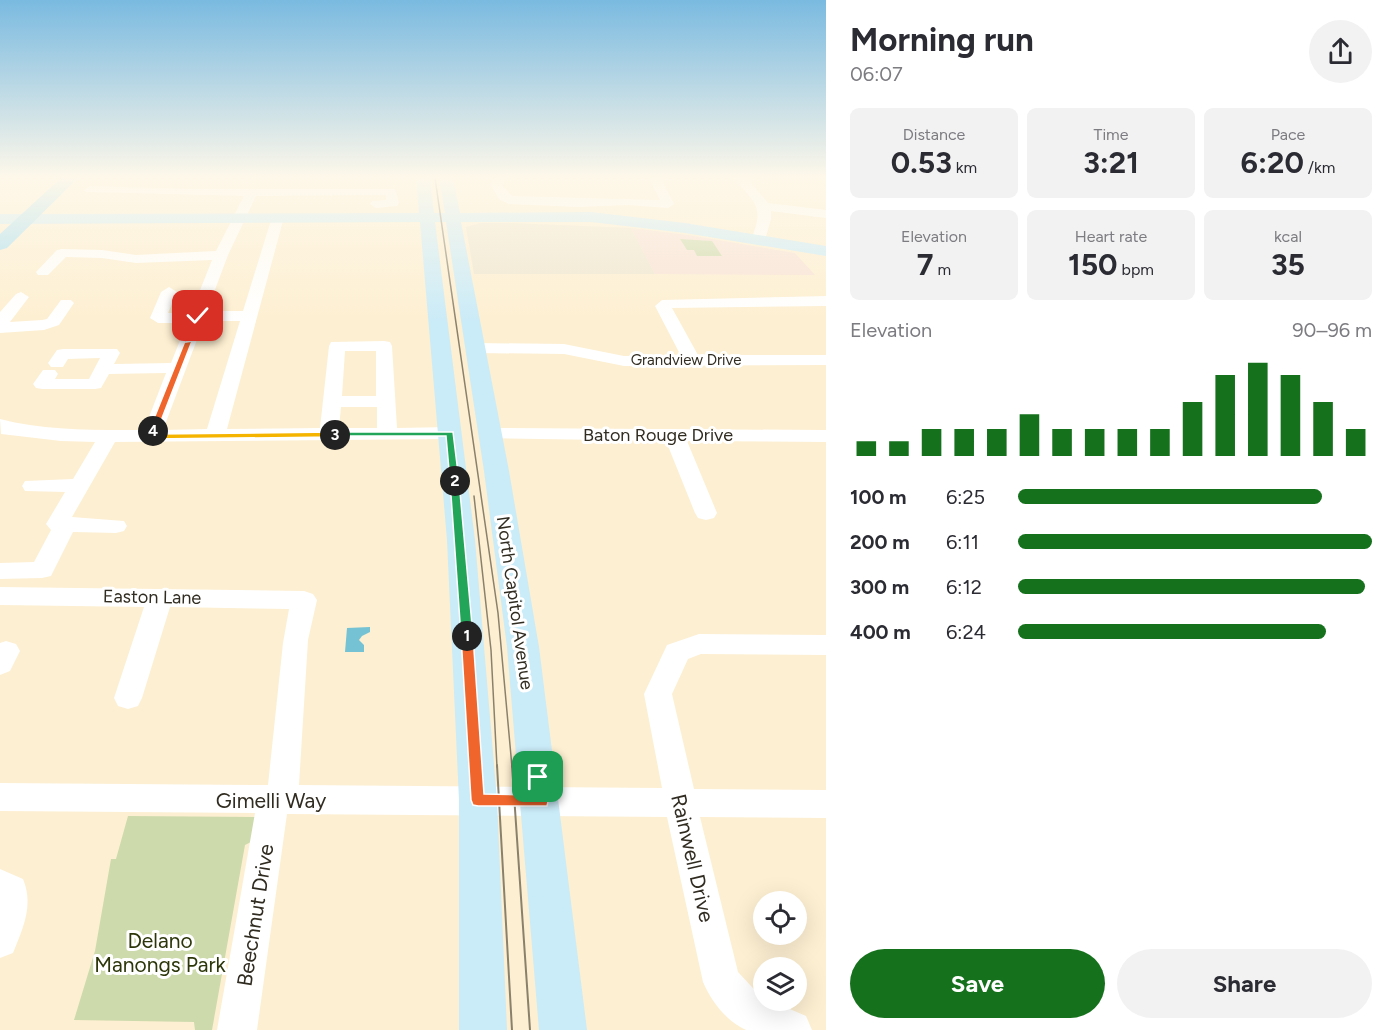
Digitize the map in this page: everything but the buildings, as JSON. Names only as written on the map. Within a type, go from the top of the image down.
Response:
[{"type":"highway","points":[[0,244],[19,226]]},
{"type":"main road","points":[[427,226],[461,540],[478,800],[483,1030]]},
{"type":"main road","name":"North Capitol Avenue","points":[[455,226],[491,434],[523,646],[542,801],[563,1030]]},
{"type":"main road","points":[[668,226],[826,251]]},
{"type":"street","points":[[151,436],[234,226]]},
{"type":"street","points":[[215,436],[274,226]]},
{"type":"street","points":[[758,240],[764,226]]},
{"type":"street","points":[[43,273],[62,253],[102,254],[136,259],[221,255]]},
{"type":"street","points":[[169,292],[158,318],[249,316]]},
{"type":"street","points":[[21,297],[2,320],[1,327],[44,325],[53,322],[66,303]]},
{"type":"street","points":[[691,359],[663,306],[668,303],[826,302]]},
{"type":"street","points":[[328,435],[337,346],[384,346],[387,434]]},
{"type":"street","name":"Grandview Drive","points":[[476,348],[564,349],[624,361],[826,360]]},
{"type":"street","points":[[111,353],[103,369],[95,384],[42,384],[63,354],[111,353]]},
{"type":"street","points":[[103,369],[178,368]]},
{"type":"street","points":[[332,402],[386,401]]},
{"type":"street","points":[[0,427],[61,435],[108,436],[450,433]]},
{"type":"street","name":"Baton Rouge Drive","points":[[491,434],[826,436]]},
{"type":"street","points":[[674,435],[706,513]]},
{"type":"street","points":[[108,436],[57,524],[116,526]]},
{"type":"street","points":[[33,486],[78,485]]},
{"type":"street","points":[[0,571],[42,570],[65,525]]},
{"type":"street","name":"Easton Lane","points":[[0,596],[304,600]]},
{"type":"street","points":[[128,698],[160,597]]},
{"type":"street","name":"Beechnut Drive","points":[[237,1030],[277,800],[296,639],[304,600]]},
{"type":"street","name":"Rainwell Drive","points":[[792,1030],[750,1012],[722,982],[658,694],[677,652],[699,644],[826,645]]},
{"type":"street","name":"Gimelli Way","points":[[0,797],[826,804]]},
{"type":"street","points":[[0,886],[11,891],[12,910],[0,940]]},
{"type":"shaded area","points":[[466,227],[631,228],[655,274],[474,274]]},
{"type":"shaded area","points":[[631,228],[795,253],[815,275],[655,274]]},
{"type":"green space","points":[[680,239],[712,241],[722,256],[697,256],[694,250],[687,250]]},
{"type":"green space","name":"Delano Manongs Park","points":[[128,816],[262,817],[253,841],[245,845],[212,1030],[195,1030],[194,1022],[74,1020],[95,951],[111,859],[116,859]]},
{"type":"water","points":[[370,627],[370,632],[359,640],[364,645],[364,652],[345,652],[347,628]]},
{"type":"tram line","points":[[442,226],[498,613],[512,767]]},
{"type":"tram line","points":[[474,496],[491,650],[497,767]]},
{"type":"tram line","points":[[497,765],[512,1030]]},
{"type":"tram line","points":[[512,765],[530,1030]]},
{"type":"route","points":[[198,316],[151,436],[450,433],[461,540],[478,800],[542,801],[538,777]]}]
